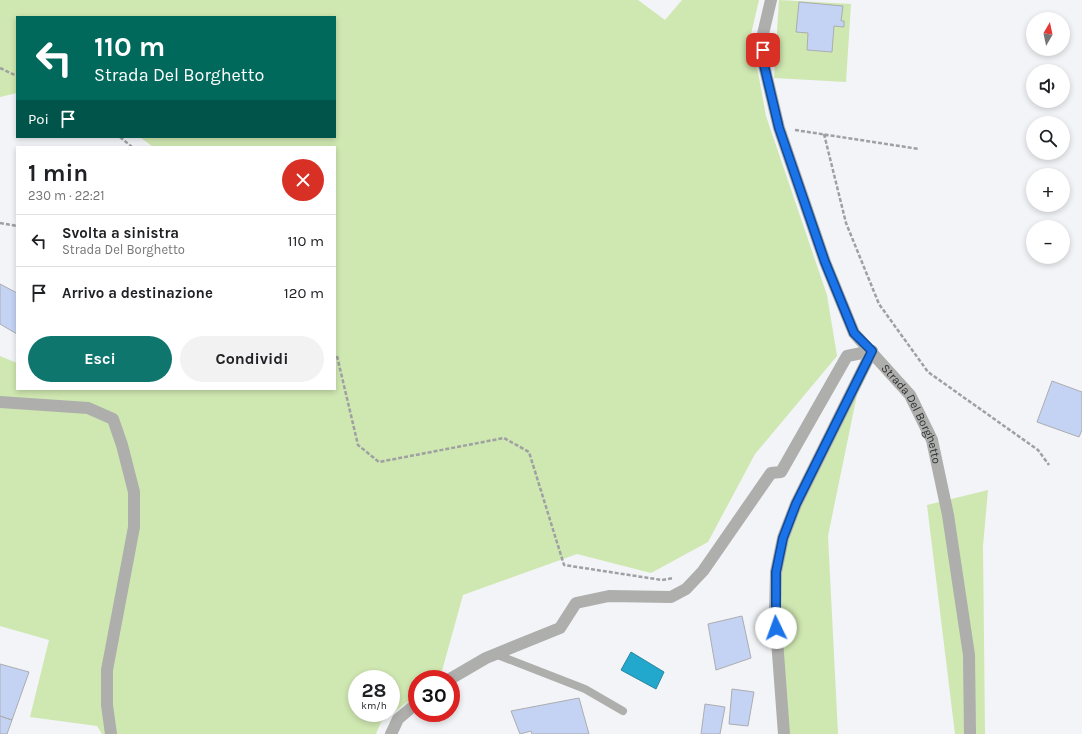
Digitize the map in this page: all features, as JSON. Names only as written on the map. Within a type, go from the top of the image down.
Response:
[{"type":"street","name":"Strada Del Borghetto","points":[[771,0],[763,34],[764,65],[779,128],[831,276],[854,333],[872,351],[910,395],[932,440],[948,515],[969,655],[970,734]]},
{"type":"street","points":[[460,673],[486,658],[560,628],[576,603],[609,596],[671,597],[686,589],[703,571],[771,473],[781,472],[848,356],[872,351]]},
{"type":"street","points":[[784,734],[775,613],[776,572],[783,538],[796,504],[872,351]]},
{"type":"street","points":[[0,402],[88,408],[113,419],[122,444],[134,492],[134,527],[107,670],[107,705],[111,734]]},
{"type":"street","points":[[391,734],[398,719],[408,711]]},
{"type":"lane","points":[[495,654],[585,689],[623,711]]},
{"type":"path","points":[[0,68],[16,76]]},
{"type":"path","points":[[779,128],[919,149]]},
{"type":"path","points":[[824,134],[846,223],[879,304],[928,372],[1038,450],[1049,465]]},
{"type":"path","points":[[121,138],[131,146]]},
{"type":"path","points":[[0,223],[16,226]]},
{"type":"path","points":[[337,356],[358,445],[379,462],[504,438],[529,452],[564,565],[662,580],[676,577]]},
{"type":"green space","points":[[0,0],[638,0],[665,20],[682,0],[759,0],[751,34],[766,116],[827,295],[837,356],[755,454],[708,542],[651,573],[577,554],[463,595],[442,670],[408,670],[408,702],[400,708],[400,670],[348,670],[348,722],[381,722],[376,734],[102,734],[97,726],[30,717],[49,640],[0,626],[0,356],[16,363],[16,390],[336,390],[336,146],[152,146],[141,138],[336,138],[336,16],[16,16],[16,93],[0,97]]},
{"type":"green space","points":[[779,0],[851,4],[846,82],[774,78]]},
{"type":"green space","points":[[861,375],[828,536],[838,734],[784,734],[775,613],[783,538]]},
{"type":"green space","points":[[988,490],[983,546],[985,734],[955,734],[927,505]]},
{"type":"water","points":[[631,652],[664,672],[656,689],[621,670]]},
{"type":"building","points":[[799,2],[843,6],[841,21],[844,21],[844,27],[834,26],[832,52],[807,50],[808,33],[796,32]]},
{"type":"building","points":[[0,284],[16,292],[16,333],[0,324]]},
{"type":"building","points":[[1052,381],[1082,392],[1082,430],[1079,437],[1037,422]]},
{"type":"building","points":[[742,616],[751,658],[716,670],[708,624]]},
{"type":"building","points":[[0,664],[29,672],[12,720],[0,716]]},
{"type":"building","points":[[732,689],[754,692],[748,726],[729,724]]},
{"type":"building","points":[[579,698],[589,734],[532,734],[531,731],[520,734],[511,711]]},
{"type":"building","points":[[705,704],[725,707],[720,734],[701,734]]},
{"type":"building","points":[[0,716],[12,720],[7,734],[0,734]]},
{"type":"route","points":[[763,50],[764,65],[779,128],[825,262],[854,333],[872,351],[796,504],[783,538],[776,572],[776,628]]}]
